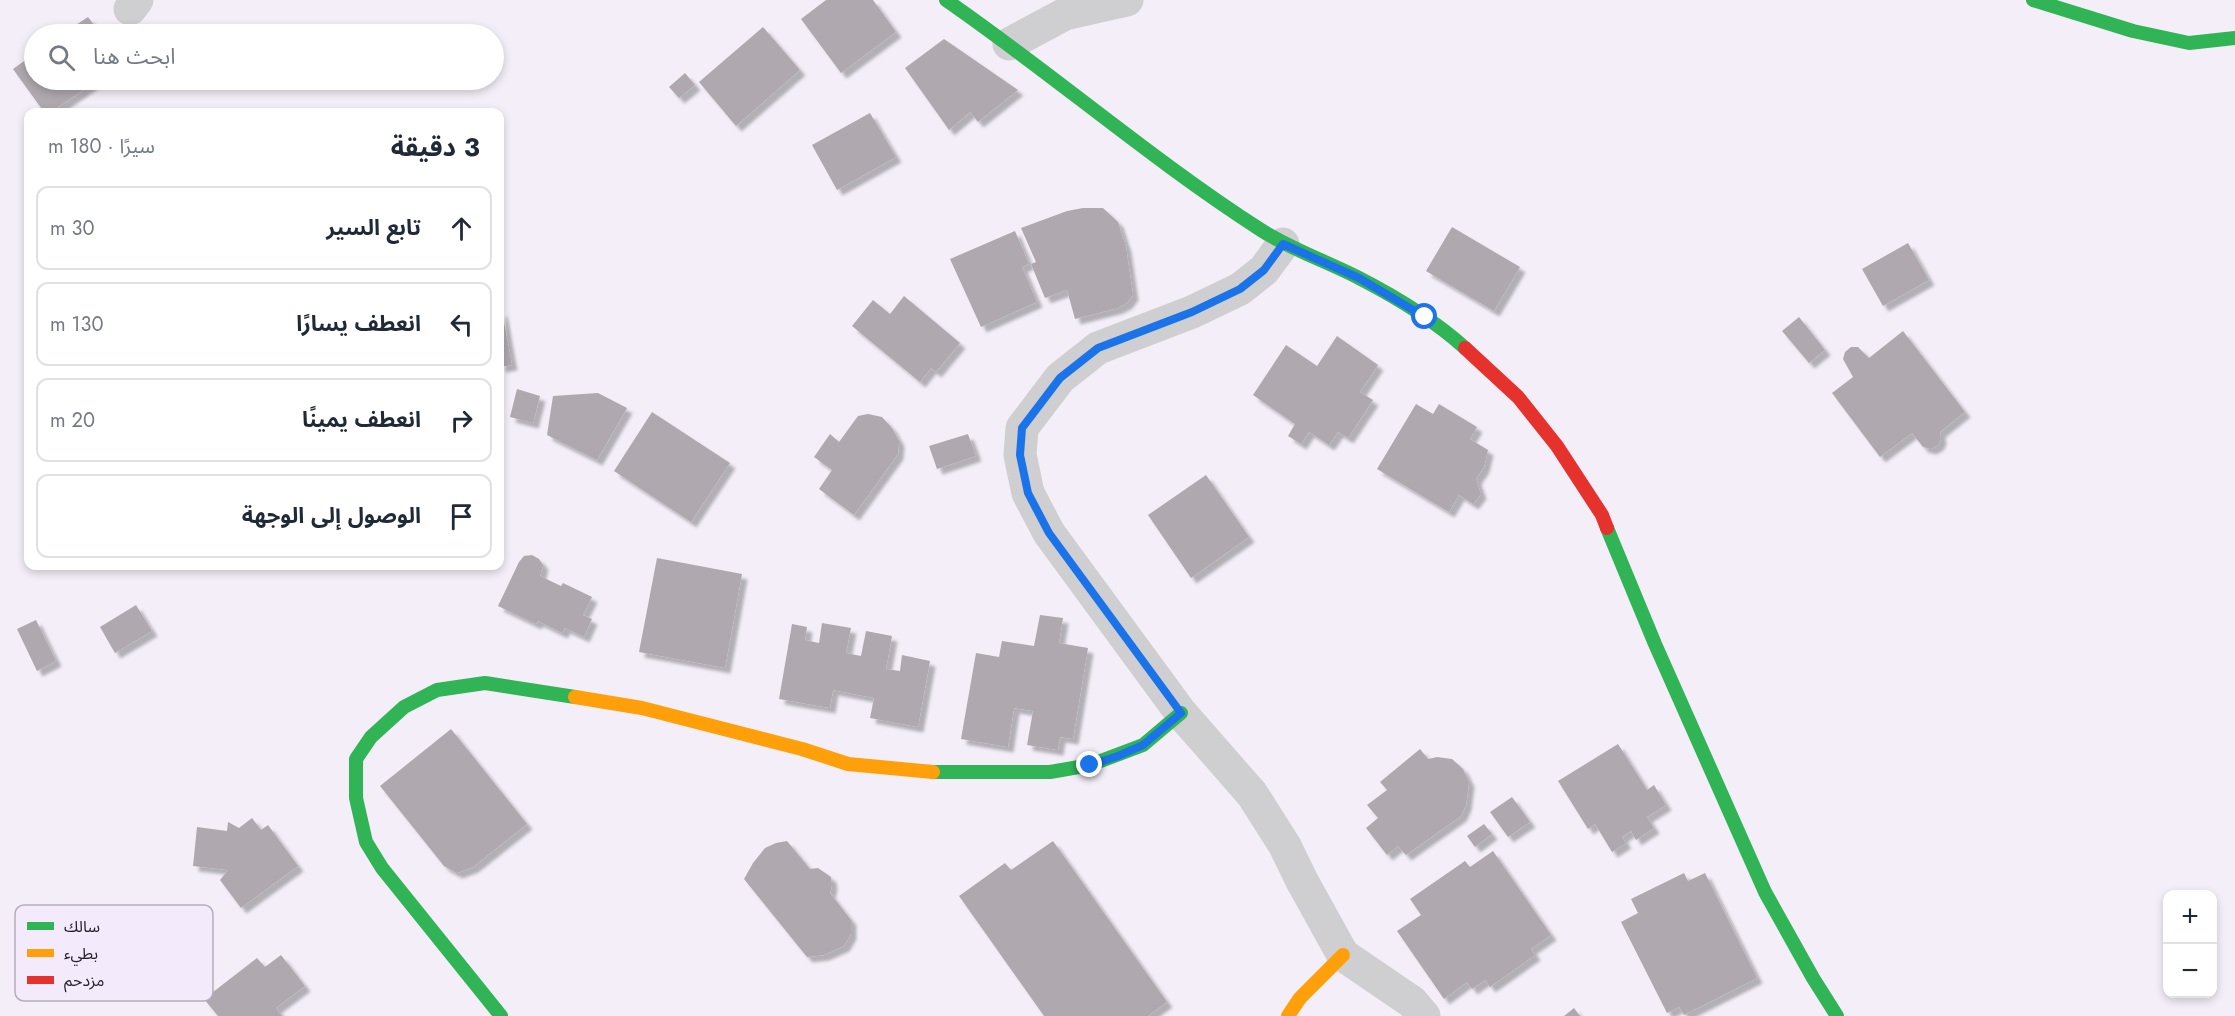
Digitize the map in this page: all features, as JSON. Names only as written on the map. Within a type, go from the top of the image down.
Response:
[{"type":"street","points":[[946,0],[1009,44],[1213,198],[1283,244],[1359,278],[1442,327],[1518,398],[1557,446],[1602,515],[1673,687],[1765,892],[1837,1016]]},
{"type":"street","points":[[1009,44],[1065,14],[1127,0]]},
{"type":"street","points":[[2033,0],[2133,31],[2189,43],[2235,38]]},
{"type":"street","points":[[1283,244],[1264,270],[1240,289],[1192,312],[1098,348],[1060,378],[1022,428],[1020,455],[1028,493],[1049,533],[1181,713],[1252,794],[1285,846],[1343,955],[1412,1002],[1424,1016]]},
{"type":"street","points":[[501,1016],[382,868],[366,842],[356,798],[356,759],[371,738],[404,707],[437,690],[485,683],[642,708],[802,749],[848,764],[945,773],[1050,772],[1090,765],[1143,745],[1181,713]]},
{"type":"street","points":[[1288,1016],[1300,998],[1343,955]]},
{"type":"building","points":[[826,0],[873,0],[896,32],[841,73],[801,19]]},
{"type":"building","points":[[88,17],[93,24],[77,24]]},
{"type":"building","points":[[763,27],[800,70],[736,126],[699,82]]},
{"type":"building","points":[[944,39],[1018,90],[978,122],[970,112],[949,130],[905,68]]},
{"type":"building","points":[[24,61],[24,84],[13,69]]},
{"type":"building","points":[[685,73],[695,85],[679,98],[669,87]]},
{"type":"building","points":[[28,90],[83,90],[57,108],[41,108]]},
{"type":"building","points":[[870,113],[896,157],[837,190],[812,145]]},
{"type":"building","points":[[1103,208],[1118,222],[1126,247],[1133,295],[1127,303],[1118,308],[1075,319],[1067,290],[1045,298],[1031,264],[1036,262],[1021,228],[1067,211]]},
{"type":"building","points":[[1452,227],[1520,267],[1494,311],[1426,271]]},
{"type":"building","points":[[1015,231],[1029,264],[1022,267],[1037,302],[981,327],[950,259]]},
{"type":"building","points":[[1908,243],[1929,280],[1883,306],[1862,269]]},
{"type":"building","points":[[904,296],[960,343],[936,372],[931,368],[920,382],[852,326],[873,300],[890,314]]},
{"type":"building","points":[[1799,317],[1825,350],[1809,363],[1782,331]]},
{"type":"building","points":[[504,322],[512,365],[504,366]]},
{"type":"building","points":[[1903,331],[1965,412],[1940,432],[1941,439],[1938,445],[1931,449],[1923,447],[1912,433],[1880,457],[1832,393],[1853,377],[1843,359],[1845,352],[1851,347],[1858,347],[1869,358]]},
{"type":"building","points":[[1337,336],[1378,365],[1360,392],[1373,400],[1348,438],[1338,432],[1329,445],[1309,432],[1301,444],[1288,436],[1295,424],[1253,395],[1286,345],[1317,366]]},
{"type":"building","points":[[517,389],[540,396],[533,423],[510,417]]},
{"type":"building","points":[[598,393],[627,408],[597,460],[547,435],[553,396]]},
{"type":"building","points":[[1416,404],[1433,414],[1439,404],[1477,427],[1470,439],[1488,450],[1484,467],[1476,479],[1481,494],[1473,504],[1459,495],[1449,512],[1377,469]]},
{"type":"building","points":[[652,412],[730,463],[691,522],[614,471]]},
{"type":"building","points":[[868,414],[882,417],[892,428],[899,441],[898,454],[854,515],[819,489],[832,470],[814,457],[830,434],[839,442],[858,416]]},
{"type":"building","points":[[968,434],[976,456],[937,469],[929,446]]},
{"type":"building","points":[[1206,475],[1249,537],[1191,578],[1148,515]]},
{"type":"building","points":[[532,555],[543,565],[540,576],[561,586],[563,583],[592,597],[583,615],[592,619],[584,637],[565,628],[562,633],[538,621],[536,624],[498,606],[519,562],[524,556]]},
{"type":"building","points":[[657,558],[742,574],[725,668],[639,652]]},
{"type":"building","points":[[136,605],[152,631],[115,653],[100,627]]},
{"type":"building","points":[[1040,615],[1063,618],[1059,643],[1088,648],[1073,739],[1060,737],[1058,750],[1027,745],[1033,711],[1014,708],[1008,747],[961,739],[976,653],[999,657],[1002,641],[1034,646]]},
{"type":"building","points":[[36,620],[56,661],[37,671],[17,629]]},
{"type":"building","points":[[822,623],[851,628],[846,653],[861,656],[866,631],[892,636],[886,669],[900,671],[902,655],[930,661],[918,727],[870,718],[874,698],[833,690],[830,708],[779,699],[792,624],[807,627],[805,640],[819,643]]},
{"type":"building","points":[[451,729],[527,824],[473,867],[457,873],[444,866],[380,786]]},
{"type":"building","points":[[1618,744],[1647,790],[1654,785],[1666,805],[1647,817],[1654,828],[1636,840],[1631,831],[1622,837],[1626,843],[1612,852],[1595,824],[1588,829],[1558,781]]},
{"type":"building","points":[[1420,749],[1428,759],[1437,757],[1452,759],[1463,769],[1469,782],[1466,805],[1461,816],[1406,855],[1398,846],[1387,855],[1366,828],[1378,818],[1367,805],[1387,790],[1380,782]]},
{"type":"building","points":[[1512,797],[1530,822],[1508,837],[1490,812]]},
{"type":"building","points":[[252,818],[261,830],[268,825],[298,866],[241,908],[220,880],[228,870],[193,866],[197,827],[227,831],[228,822],[239,828]]},
{"type":"building","points":[[1484,824],[1492,834],[1475,847],[1467,836]]},
{"type":"building","points":[[787,841],[810,869],[818,868],[831,877],[830,893],[851,920],[851,934],[844,946],[824,955],[807,957],[744,879],[765,848]]},
{"type":"building","points":[[1053,841],[1167,1002],[1148,1016],[1044,1016],[959,896],[1005,863],[1011,870]]},
{"type":"building","points":[[1493,851],[1551,935],[1531,949],[1535,955],[1490,987],[1485,980],[1472,989],[1467,982],[1444,999],[1397,931],[1421,915],[1410,899],[1465,861],[1470,867]]},
{"type":"building","points":[[1684,873],[1688,881],[1705,873],[1757,978],[1684,1015],[1679,1007],[1667,1013],[1621,922],[1638,913],[1631,899]]},
{"type":"building","points":[[281,955],[305,986],[276,1008],[282,1016],[218,1016],[206,1001],[213,1001],[213,992],[257,958],[265,967]]},
{"type":"building","points":[[1574,1008],[1580,1016],[1564,1016]]},
{"type":"traffic: fast","points":[[946,0],[1181,175],[1261,230],[1401,301],[1441,328],[1465,348]]},
{"type":"traffic: fast","points":[[2033,0],[2133,31],[2189,43],[2235,38]]},
{"type":"traffic: fast","points":[[1607,528],[1655,644],[1765,892],[1837,1016]]},
{"type":"traffic: fast","points":[[501,1016],[382,868],[366,842],[356,798],[356,759],[371,737],[404,707],[437,690],[485,683],[575,697]]},
{"type":"traffic: fast","points":[[933,772],[1050,772],[1090,765],[1143,745],[1181,713]]},
{"type":"traffic: slow","points":[[575,697],[642,708],[802,749],[848,764],[933,772]]},
{"type":"traffic: slow","points":[[1288,1016],[1300,998],[1343,955]]},
{"type":"traffic: jam","points":[[1465,348],[1518,397],[1557,446],[1602,515],[1607,528]]},
{"type":"route","points":[[1090,765],[1143,745],[1181,713],[1049,533],[1028,493],[1020,455],[1022,428],[1035,408],[1060,378],[1098,348],[1192,312],[1240,289],[1264,270],[1283,244],[1359,278],[1425,317]]}]
